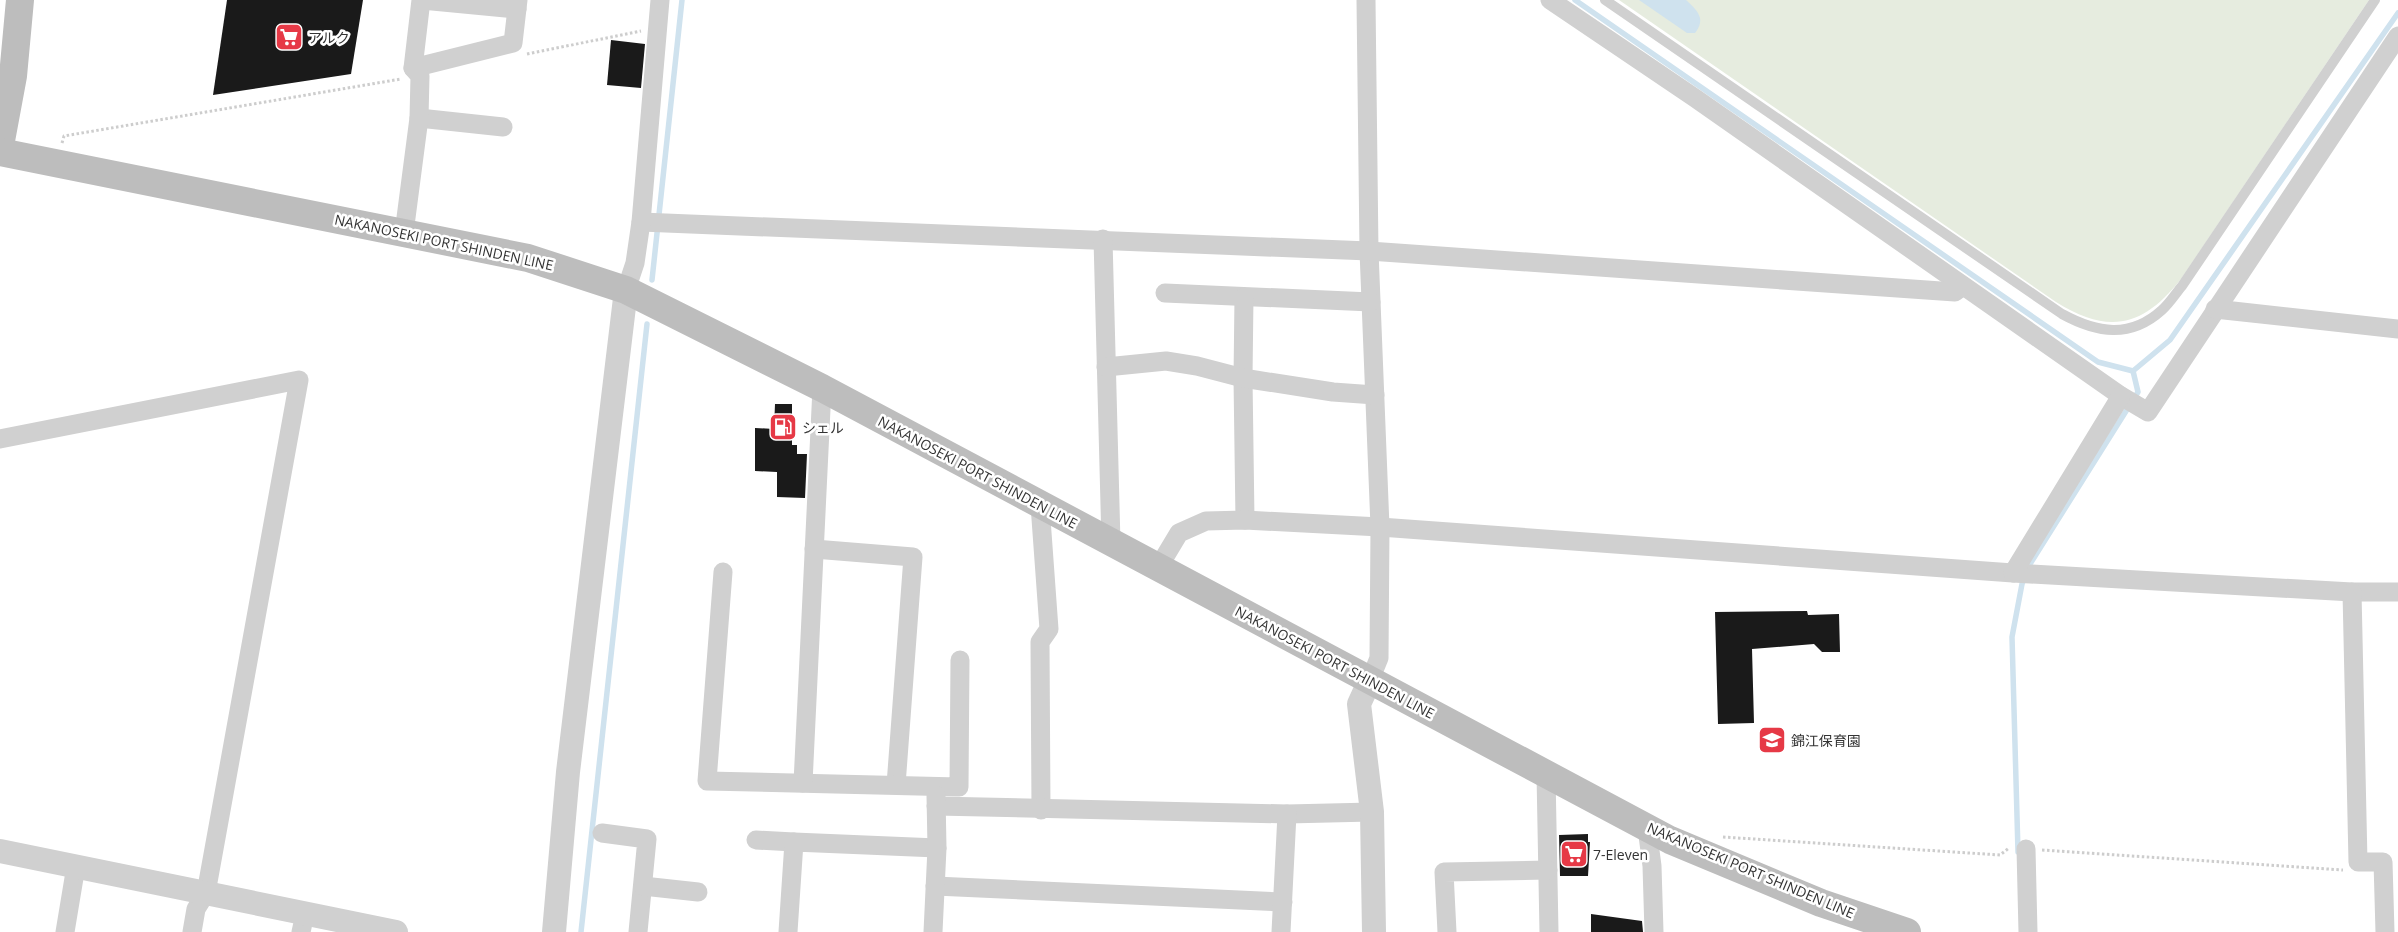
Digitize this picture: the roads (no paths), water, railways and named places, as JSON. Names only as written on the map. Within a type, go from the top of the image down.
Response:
[{"type":"main road","points":[[0,146],[13,76],[20,0]]},
{"type":"main road","name":"NAKANOSEKI PORT SHINDEN LINE","points":[[0,152],[528,258],[626,290],[822,388],[1670,840],[1821,903],[1906,932]]},
{"type":"street","points":[[404,233],[419,118],[417,72],[422,0],[517,5],[513,43],[417,72]]},
{"type":"street","points":[[554,932],[568,772],[626,290],[635,262],[641,222],[660,0]]},
{"type":"street","points":[[1366,0],[1369,251],[1380,527],[1379,658],[1359,704],[1372,812],[1374,932]]},
{"type":"street","points":[[1550,0],[2120,396],[2148,412],[2215,309],[2396,44]]},
{"type":"street","points":[[419,118],[503,127]]},
{"type":"street","points":[[641,222],[1369,251],[1954,292],[1963,286]]},
{"type":"street","points":[[1103,240],[1111,543]]},
{"type":"street","points":[[1165,293],[1371,302]]},
{"type":"street","points":[[1244,296],[1245,520]]},
{"type":"street","points":[[2215,309],[2398,329]]},
{"type":"street","points":[[1106,367],[1166,361],[1197,366],[1243,378],[1332,392],[1375,395]]},
{"type":"street","points":[[0,439],[299,380],[206,893],[196,909],[192,932]]},
{"type":"street","points":[[803,783],[822,388]]},
{"type":"street","points":[[2013,573],[2120,396]]},
{"type":"street","points":[[1040,505],[1049,629],[1040,642],[1041,810]]},
{"type":"street","points":[[1158,568],[1179,534],[1206,521],[1245,520],[1380,527],[2013,573],[2352,592],[2398,592]]},
{"type":"street","points":[[814,549],[914,557],[896,785]]},
{"type":"street","points":[[723,572],[707,781],[959,787],[960,660]]},
{"type":"street","points":[[2352,592],[2358,862],[2383,862],[2385,932]]},
{"type":"street","points":[[1546,774],[1549,932]]},
{"type":"street","points":[[933,932],[937,848],[936,786]]},
{"type":"street","points":[[936,806],[1041,810],[1287,814],[1372,812]]},
{"type":"street","points":[[1282,932],[1287,814]]},
{"type":"street","points":[[1647,828],[1652,866],[1654,932]]},
{"type":"street","points":[[602,833],[647,839],[638,932]]},
{"type":"street","points":[[756,840],[937,848]]},
{"type":"street","points":[[788,932],[794,842]]},
{"type":"street","points":[[2026,849],[2028,932]]},
{"type":"street","points":[[0,851],[206,893],[303,923],[396,932]]},
{"type":"street","points":[[65,932],[76,866]]},
{"type":"street","points":[[1446,932],[1444,872],[1548,870]]},
{"type":"street","points":[[643,886],[698,892]]},
{"type":"street","points":[[935,886],[1283,902]]},
{"type":"lane","points":[[1606,0],[2062,314],[2085,326],[2106,331],[2138,326],[2162,310],[2182,286],[2375,0]]},
{"type":"water","points":[[1639,0],[1686,0],[1699,15],[1700,23],[1698,28],[1695,33],[1687,33]]},
{"type":"waterway","points":[[652,280],[682,0]]},
{"type":"waterway","points":[[1575,0],[2098,362],[2133,371]]},
{"type":"waterway","points":[[2133,371],[2170,340],[2398,13]]},
{"type":"waterway","points":[[581,932],[647,324]]},
{"type":"waterway","points":[[2018,852],[2012,637],[2022,584],[2030,564],[2138,392],[2133,371]]},
{"type":"place","name":"アルク","points":[[289,37]]},
{"type":"place","name":"シェル","points":[[783,427]]},
{"type":"place","name":"錦江保育園","points":[[1772,740]]},
{"type":"place","name":"7-Eleven","points":[[1574,854]]}]
